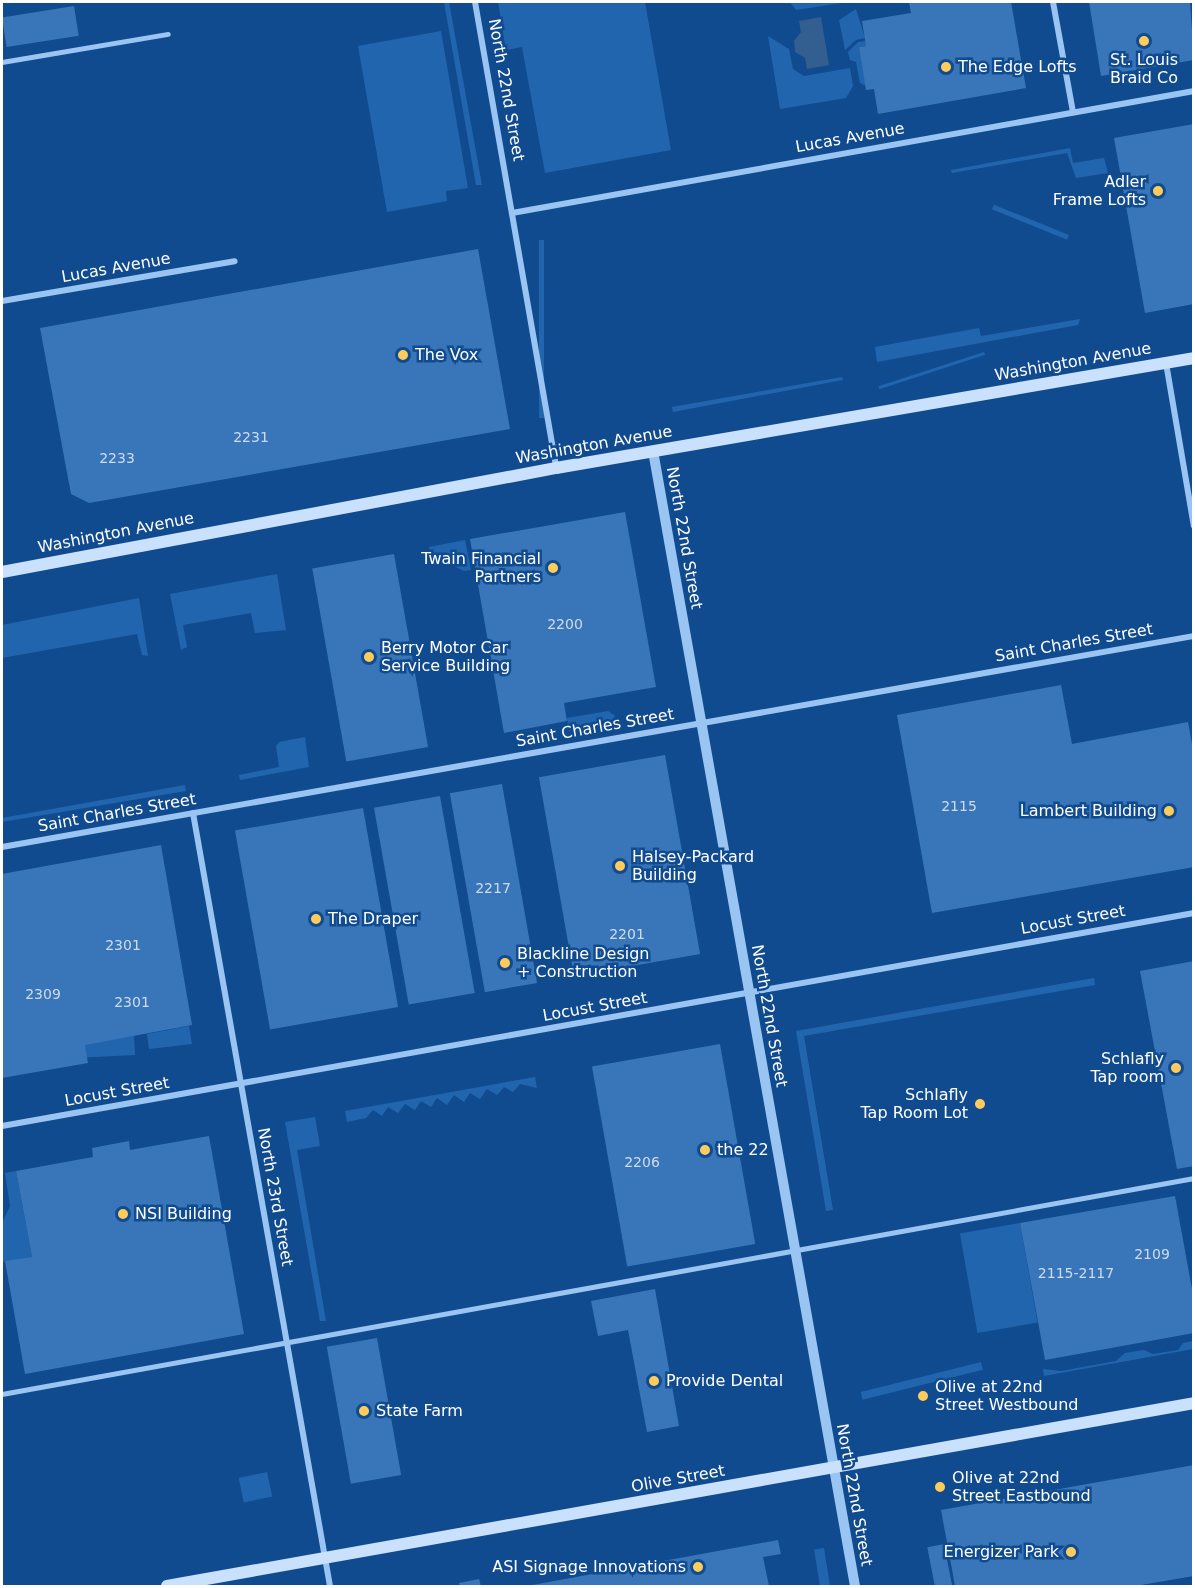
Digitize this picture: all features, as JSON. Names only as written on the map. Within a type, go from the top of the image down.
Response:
[{"type":"main road","name":"Washington Avenue","points":[[2,572],[556,468],[1194,358]]},
{"type":"main road","name":"Olive Street","points":[[167,1587],[1194,1403]]},
{"type":"street","name":"North 22nd Street","points":[[475,2],[556,468]]},
{"type":"street","points":[[1053,2],[1073,112]]},
{"type":"street","name":"Lucas Avenue","points":[[512,213],[1194,91]]},
{"type":"street","name":"Lucas Avenue","points":[[2,301],[235,261]]},
{"type":"street","points":[[1166,363],[1194,526]]},
{"type":"street","name":"North 22nd Street","points":[[653,451],[855,1587]]},
{"type":"street","name":"Saint Charles Street","points":[[2,847],[1194,636]]},
{"type":"street","name":"North 23rd Street","points":[[193,813],[330,1587]]},
{"type":"street","name":"Locust Street","points":[[2,1126],[1194,913]]},
{"type":"lane","points":[[2,62],[168,34]]},
{"type":"lane","points":[[2,1394],[1194,1178]]},
{"type":"shaded area","points":[[444,2],[449,2],[482,185],[476,185]]},
{"type":"shaded area","points":[[498,2],[645,2],[671,150],[545,173],[522,47],[506,50]]},
{"type":"shaded area","points":[[790,2],[847,2],[796,10]]},
{"type":"shaded area","points":[[856,9],[865,38],[856,40],[845,50],[839,20]]},
{"type":"shaded area","points":[[821,17],[829,65],[807,69],[805,58],[795,52],[794,41],[801,32],[799,21]]},
{"type":"shaded area","points":[[441,31],[468,188],[446,191],[447,201],[387,212],[358,46]]},
{"type":"shaded area","points":[[768,36],[789,49],[793,69],[804,76],[850,68],[853,86],[846,98],[780,109]]},
{"type":"shaded area","points":[[866,41],[866,46],[859,47],[866,86],[860,83],[856,62],[850,60],[848,52],[858,42]]},
{"type":"shaded area","points":[[1070,148],[1073,163],[1104,158],[1108,173],[1076,178],[1067,153],[952,173],[951,170]]},
{"type":"shaded area","points":[[994,205],[1069,235],[1067,240],[992,209]]},
{"type":"shaded area","points":[[539,240],[544,240],[544,418],[539,418]]},
{"type":"shaded area","points":[[1080,319],[1078,325],[877,362],[875,347],[979,328],[981,336]]},
{"type":"shaded area","points":[[984,352],[985,355],[879,389],[878,386]]},
{"type":"shaded area","points":[[842,377],[843,380],[673,412],[672,407]]},
{"type":"shaded area","points":[[465,540],[471,570],[464,571],[431,555],[429,547]]},
{"type":"shaded area","points":[[277,574],[286,630],[255,633],[251,613],[183,625],[187,647],[181,650],[170,594]]},
{"type":"shaded area","points":[[139,598],[148,656],[142,655],[137,634],[2,658],[2,625]]},
{"type":"shaded area","points":[[608,711],[615,716],[611,722],[569,731],[567,718]]},
{"type":"shaded area","points":[[305,737],[309,767],[240,780],[239,775],[279,767],[276,746],[279,742]]},
{"type":"shaded area","points":[[185,785],[186,791],[2,822],[2,818]]},
{"type":"shaded area","points":[[1094,978],[1095,985],[804,1036],[833,1210],[826,1211],[796,1031]]},
{"type":"shaded area","points":[[189,1026],[192,1044],[149,1049],[147,1034]]},
{"type":"shaded area","points":[[134,1036],[135,1055],[85,1058],[84,1039]]},
{"type":"shaded area","points":[[535,1077],[537,1088],[520,1084],[513,1092],[504,1087],[497,1095],[487,1089],[480,1099],[470,1093],[464,1102],[454,1095],[447,1105],[437,1098],[431,1107],[421,1101],[415,1110],[405,1104],[398,1113],[388,1107],[382,1116],[373,1110],[366,1118],[347,1122],[345,1111]]},
{"type":"shaded area","points":[[315,1117],[320,1146],[297,1150],[326,1321],[320,1321],[285,1122]]},
{"type":"shaded area","points":[[16,1171],[32,1257],[2,1262],[2,1223],[10,1206],[5,1173]]},
{"type":"shaded area","points":[[1020,1223],[1038,1322],[977,1333],[960,1234]]},
{"type":"shaded area","points":[[1193,1341],[1193,1349],[1044,1376],[1043,1369],[1061,1371],[1116,1361],[1125,1353],[1144,1350],[1153,1354],[1178,1350],[1183,1343]]},
{"type":"shaded area","points":[[981,1362],[983,1370],[863,1400],[861,1392]]},
{"type":"shaded area","points":[[267,1472],[272,1496],[244,1502],[239,1478]]},
{"type":"shaded area","points":[[824,1548],[830,1586],[820,1586],[814,1550]]},
{"type":"building","name":"The Edge Lofts","points":[[909,2],[1011,2],[1026,88],[878,114],[874,89],[866,90],[859,47],[866,46],[862,21],[911,13]]},
{"type":"building","name":"St. Louis Braid Co","points":[[1089,2],[1190,2],[1194,60],[1101,76]]},
{"type":"building","points":[[74,6],[79,36],[7,47],[2,17]]},
{"type":"building","name":"Adler Frame Lofts","points":[[1194,124],[1194,304],[1145,313],[1114,138]]},
{"type":"building","points":[[478,249],[510,429],[89,503],[71,494],[40,328]]},
{"type":"building","points":[[625,512],[656,687],[564,703],[567,721],[504,733],[470,539]]},
{"type":"building","name":"Berry Motor Car Service Building","points":[[394,554],[428,747],[346,761],[312,568]]},
{"type":"building","points":[[1061,685],[1072,744],[1188,722],[1194,755],[1194,867],[932,913],[897,715]]},
{"type":"building","name":"Halsey-Packard Building","points":[[665,755],[700,954],[574,976],[539,777]]},
{"type":"building","points":[[502,784],[537,983],[485,992],[450,793]]},
{"type":"building","points":[[440,796],[475,993],[409,1005],[374,808]]},
{"type":"building","name":"The Draper","points":[[363,808],[398,1007],[270,1030],[235,831]]},
{"type":"building","points":[[161,845],[192,1025],[85,1045],[88,1063],[2,1078],[2,874]]},
{"type":"building","name":"Schlafly Tap room","points":[[1194,961],[1194,1166],[1177,1169],[1140,971]]},
{"type":"building","points":[[720,1044],[755,1244],[627,1266],[592,1067]]},
{"type":"building","name":"NSI Building","points":[[209,1136],[244,1334],[25,1374],[5,1261],[32,1257],[16,1171],[93,1157],[92,1148],[129,1141],[130,1150]]},
{"type":"building","points":[[1175,1196],[1194,1300],[1194,1333],[1045,1360],[1020,1223]]},
{"type":"building","name":"Provide Dental","points":[[655,1289],[679,1426],[647,1432],[628,1330],[598,1336],[591,1301]]},
{"type":"building","name":"State Farm","points":[[377,1338],[401,1475],[351,1484],[327,1347]]},
{"type":"building","name":"Energizer Park","points":[[1194,1465],[1194,1576],[1135,1586],[955,1586],[941,1510]]},
{"type":"building","name":"ASI Signage Innovations","points":[[778,1540],[781,1554],[763,1557],[769,1586],[527,1586]]},
{"type":"building","points":[[944,1544],[952,1586],[935,1586],[927,1547]]},
{"type":"building","points":[[479,1579],[481,1586],[460,1586],[459,1583]]},
{"type":"place","name":"St. Louis Braid Co","points":[[1144,41]]},
{"type":"place","name":"The Edge Lofts","points":[[946,67]]},
{"type":"place","name":"Adler Frame Lofts","points":[[1158,191]]},
{"type":"place","name":"The Vox","points":[[403,355]]},
{"type":"place","name":"Twain Financial Partners","points":[[553,568]]},
{"type":"place","name":"Berry Motor Car Service Building","points":[[369,657]]},
{"type":"place","name":"Lambert Building","points":[[1169,811]]},
{"type":"place","name":"Halsey-Packard Building","points":[[620,866]]},
{"type":"place","name":"The Draper","points":[[316,919]]},
{"type":"place","name":"Blackline Design + Construction","points":[[505,963]]},
{"type":"place","name":"Schlafly Tap room","points":[[1176,1068]]},
{"type":"place","name":"Schlafly Tap Room Lot","points":[[980,1104]]},
{"type":"place","name":"the 22","points":[[705,1150]]},
{"type":"place","name":"NSI Building","points":[[123,1214]]},
{"type":"place","name":"Provide Dental","points":[[654,1381]]},
{"type":"place","name":"Olive at 22nd Street Westbound","points":[[923,1396]]},
{"type":"place","name":"State Farm","points":[[364,1411]]},
{"type":"place","name":"Olive at 22nd Street Eastbound","points":[[940,1487]]},
{"type":"place","name":"Energizer Park","points":[[1071,1552]]},
{"type":"place","name":"ASI Signage Innovations","points":[[698,1567]]}]
